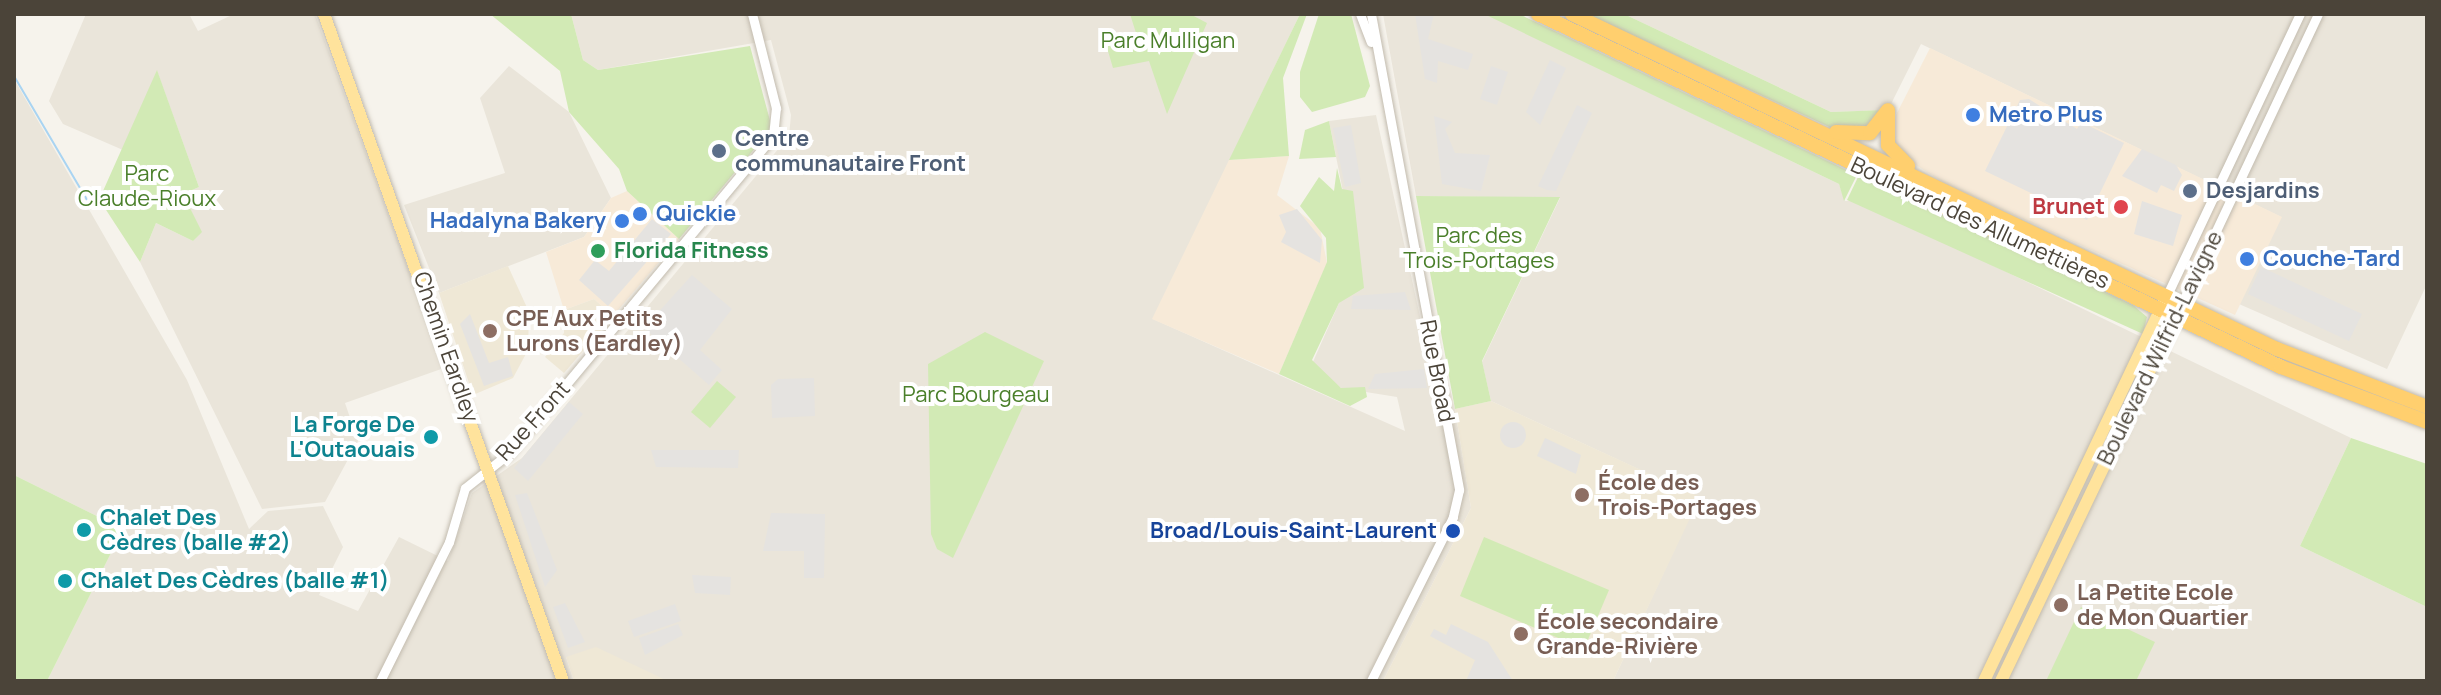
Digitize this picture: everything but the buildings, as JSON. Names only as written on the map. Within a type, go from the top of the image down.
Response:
[{"type":"highway","name":"Boulevard des Allumettières","points":[[1538,14],[2179,309],[2348,380],[2427,407]]},
{"type":"highway","name":"Boulevard des Allumettières","points":[[1572,14],[1934,184],[2164,302]]},
{"type":"highway","points":[[1797,119],[1859,135],[1888,110],[1891,150],[1934,184]]},
{"type":"highway","name":"Boulevard des Allumettières","points":[[2179,309],[2329,389],[2427,422]]},
{"type":"main road","name":"Chemin Eardley","points":[[324,14],[563,681]]},
{"type":"main road","name":"Boulevard Wilfrid-Lavigne","points":[[1984,681],[2164,302]]},
{"type":"main road","name":"Boulevard Wilfrid-Lavigne","points":[[2001,681],[2179,309]]},
{"type":"street","name":"Rue Front","points":[[380,681],[449,542],[462,494],[488,470],[773,136],[776,109],[752,14]]},
{"type":"street","name":"Rue Broad","points":[[1360,14],[1372,45]]},
{"type":"street","name":"Rue Broad","points":[[1371,14],[1372,45],[1459,490],[1453,517],[1371,681]]},
{"type":"street","name":"Boulevard Wilfrid-Lavigne","points":[[2164,302],[2300,14]]},
{"type":"street","name":"Boulevard Wilfrid-Lavigne","points":[[2179,309],[2318,14]]},
{"type":"shaded area","points":[[86,14],[189,14],[198,31],[234,14],[315,14],[444,368],[345,403],[358,441],[325,502],[262,509],[140,262],[156,223],[193,241],[201,232],[183,194],[199,187],[157,71],[123,150],[63,124],[49,101]]},
{"type":"shaded area","points":[[571,14],[1300,14],[1153,319],[1405,431],[1397,397],[1341,388],[1312,364],[1339,303],[1360,278],[1329,121],[1376,115],[1436,390],[1450,388],[1471,508],[1383,681],[668,681],[566,657],[574,681],[47,681],[123,529],[14,475],[14,79],[187,380],[249,529],[268,511],[323,506],[343,547],[319,595],[358,611],[399,537],[448,561],[472,493],[522,458],[789,136],[791,115],[771,40],[598,70],[583,60]]},
{"type":"shaded area","points":[[1383,14],[1490,16],[1839,184],[1845,201],[1859,201],[2351,438],[2300,546],[2427,607],[2427,681],[1613,681],[1699,497],[1491,401],[1482,362],[1560,198],[1416,196]]},
{"type":"shaded area","points":[[1415,14],[1434,14],[1428,39],[1473,54],[1468,70],[1438,61],[1437,83],[1425,79]]},
{"type":"shaded area","points":[[1624,14],[2427,14],[2427,284],[2387,369],[2239,304],[2281,217],[1921,44],[1888,110],[1831,112]]},
{"type":"shaded area","points":[[1930,48],[2282,217],[2235,315],[1948,185],[1903,157],[1892,135],[1896,115]]},
{"type":"shaded area","points":[[1550,60],[1566,68],[1540,125],[1526,112]]},
{"type":"shaded area","points":[[509,66],[569,112],[611,198],[584,237],[439,293],[404,205],[505,173],[480,98]]},
{"type":"shaded area","points":[[1491,66],[1508,72],[1497,105],[1480,99]]},
{"type":"shaded area","points":[[2029,99],[2077,129],[2081,122],[2124,143],[2087,220],[1985,171],[2020,100]]},
{"type":"shaded area","points":[[1577,105],[1592,113],[1556,191],[1547,190],[1538,186]]},
{"type":"shaded area","points":[[1434,116],[1452,122],[1445,129],[1455,153],[1490,155],[1481,191],[1442,184]]},
{"type":"shaded area","points":[[1351,125],[1361,183],[1345,187],[1333,128]]},
{"type":"shaded area","points":[[2142,149],[2176,165],[2182,175],[2174,191],[2161,185],[2157,193],[2122,176]]},
{"type":"shaded area","points":[[1289,156],[1277,195],[1320,228],[1327,263],[1279,374],[1152,319],[1229,160]]},
{"type":"shaded area","points":[[627,191],[679,239],[613,316],[594,299],[564,310],[546,252],[584,237],[611,198]]},
{"type":"shaded area","points":[[2142,201],[2182,215],[2173,246],[2134,234]]},
{"type":"shaded area","points":[[1297,209],[1322,240],[1320,263],[1281,242],[1286,232],[1279,215]]},
{"type":"shaded area","points":[[652,219],[671,234],[608,306],[579,280],[595,260],[609,271]]},
{"type":"shaded area","name":"CPE Aux Petits Lurons (Eardley)","points":[[508,266],[529,312],[528,350],[513,378],[473,395],[439,293]]},
{"type":"shaded area","points":[[2261,267],[2362,314],[2349,341],[2248,294]]},
{"type":"shaded area","points":[[692,275],[732,309],[700,350],[722,370],[709,385],[644,328]]},
{"type":"shaded area","points":[[1405,292],[1411,310],[1351,309],[1353,296]]},
{"type":"shaded area","points":[[594,299],[613,316],[564,373],[545,357],[564,333],[564,310]]},
{"type":"shaded area","points":[[470,314],[489,363],[508,357],[513,376],[484,386],[460,324]]},
{"type":"shaded area","points":[[1424,369],[1427,388],[1368,389],[1375,374]]},
{"type":"shaded area","points":[[814,378],[815,416],[772,418],[771,385],[778,379]]},
{"type":"shaded area","points":[[1491,401],[1700,497],[1613,681],[1383,681],[1471,508],[1455,409]]},
{"type":"shaded area","points":[[569,402],[583,414],[528,481],[514,468]]},
{"type":"shaded area","points":[[1513,422],[1522,426],[1526,435],[1522,444],[1513,448],[1504,444],[1500,435],[1504,426]]},
{"type":"shaded area","points":[[1545,438],[1581,455],[1576,474],[1537,456]]},
{"type":"shaded area","points":[[651,450],[739,450],[738,468],[656,467]]},
{"type":"shaded area","points":[[527,493],[557,570],[545,587],[515,495]]},
{"type":"shaded area","points":[[771,513],[825,514],[824,578],[804,578],[804,551],[763,551]]},
{"type":"shaded area","points":[[692,575],[731,577],[730,595],[695,593]]},
{"type":"shaded area","points":[[565,603],[585,642],[568,648],[553,607]]},
{"type":"shaded area","points":[[675,604],[681,621],[634,637],[628,621]]},
{"type":"shaded area","points":[[678,624],[683,635],[645,655],[639,638]]},
{"type":"shaded area","points":[[1451,624],[1488,642],[1513,681],[1466,681],[1475,660],[1430,636],[1434,629],[1446,635]]},
{"type":"shaded area","points":[[596,647],[668,681],[574,681],[566,657]]},
{"type":"green space","points":[[490,14],[571,14],[583,60],[598,70],[750,46],[772,128],[679,239],[627,191],[619,169],[569,112],[560,71]]},
{"type":"green space","name":"Parc Mulligan","points":[[1130,14],[1190,14],[1207,23],[1167,114],[1149,61],[1113,68],[1105,41],[1136,33]]},
{"type":"green space","points":[[1300,14],[1307,14],[1283,78],[1289,156],[1229,160]]},
{"type":"green space","points":[[1319,14],[1351,14],[1370,86],[1365,97],[1312,112],[1300,97],[1300,72]]},
{"type":"green space","points":[[1484,14],[1519,14],[1857,175],[1844,201],[1839,184]]},
{"type":"green space","points":[[1587,14],[1624,14],[1831,112],[1884,110],[1875,127],[1840,132]]},
{"type":"green space","name":"Parc Claude-Rioux","points":[[157,70],[199,187],[183,194],[202,232],[193,241],[156,223],[140,262],[95,193],[103,191]]},
{"type":"green space","points":[[1329,121],[1336,157],[1299,159],[1305,130]]},
{"type":"green space","points":[[1337,168],[1342,189],[1353,191],[1364,288],[1339,303],[1312,360],[1341,388],[1365,387],[1367,397],[1350,406],[1279,374],[1327,262],[1326,238],[1300,206],[1319,177],[1334,191]]},
{"type":"green space","points":[[1859,175],[2133,305],[2147,317],[2143,334],[1847,200]]},
{"type":"green space","name":"Parc des Trois-Portages","points":[[1416,196],[1560,197],[1482,361],[1491,401],[1455,409]]},
{"type":"green space","name":"Parc Bourgeau","points":[[985,332],[1044,361],[953,558],[937,549],[931,534],[928,364]]},
{"type":"green space","points":[[717,381],[736,397],[710,428],[691,412]]},
{"type":"green space","points":[[2351,438],[2427,464],[2427,607],[2300,546]]},
{"type":"green space","points":[[14,475],[123,529],[47,681],[14,681]]},
{"type":"green space","points":[[1484,537],[1609,590],[1584,649],[1460,596]]},
{"type":"green space","points":[[2081,607],[2155,642],[2136,681],[2046,681]]},
{"type":"waterway","points":[[14,76],[87,200]]},
{"type":"place","name":"Metro Plus","points":[[1973,115]]},
{"type":"place","name":"Centre communautaire Front","points":[[719,151]]},
{"type":"place","name":"Desjardins","points":[[2190,191]]},
{"type":"place","name":"Brunet","points":[[2121,207]]},
{"type":"place","name":"Quickie","points":[[640,214]]},
{"type":"place","name":"Hadalyna Bakery","points":[[622,221]]},
{"type":"place","name":"Florida Fitness","points":[[598,251]]},
{"type":"place","name":"Couche-Tard","points":[[2247,259]]},
{"type":"place","name":"CPE Aux Petits Lurons (Eardley)","points":[[490,331]]},
{"type":"place","name":"La Forge De L'Outaouais","points":[[431,437]]},
{"type":"place","name":"École des Trois-Portages","points":[[1582,495]]},
{"type":"place","name":"Chalet Des Cèdres (balle #2)","points":[[84,530]]},
{"type":"place","name":"Broad/Louis-Saint-Laurent","points":[[1453,531]]},
{"type":"place","name":"Chalet Des Cèdres (balle #1)","points":[[65,581]]},
{"type":"place","name":"La Petite Ecole de Mon Quartier","points":[[2061,605]]},
{"type":"place","name":"École secondaire Grande-Rivière","points":[[1521,634]]}]
